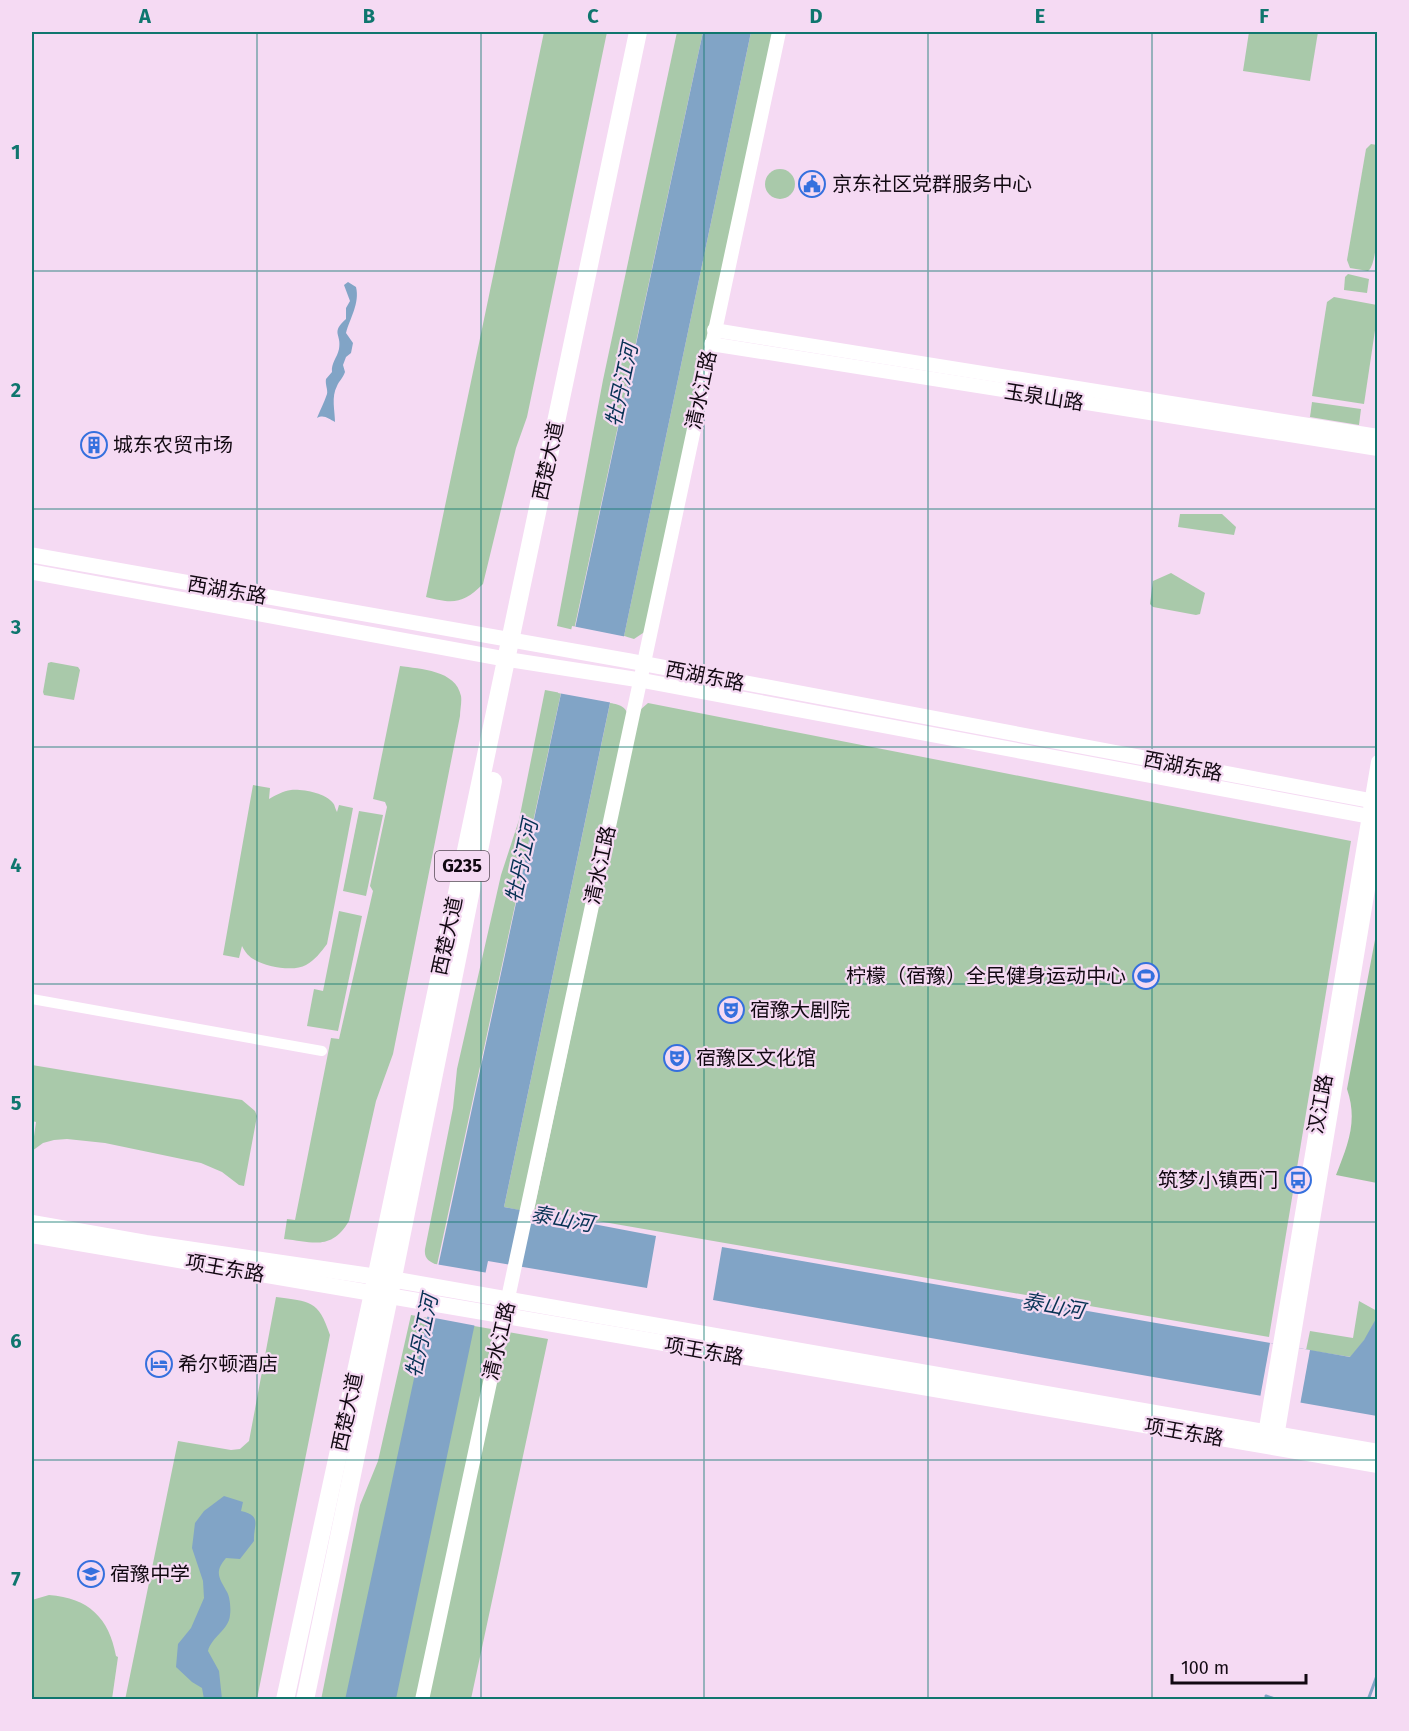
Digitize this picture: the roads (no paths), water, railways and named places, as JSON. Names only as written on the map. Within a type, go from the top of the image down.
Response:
[{"type":"highway","name":"西楚大道","points":[[516,640],[638,32]]},
{"type":"highway","name":"西楚大道","points":[[305,1700],[382,1286],[511,660],[650,32]]},
{"type":"highway","name":"西楚大道","points":[[285,1700],[382,1286]]},
{"type":"main road","name":"西湖东路","points":[[32,555],[637,662],[1375,813]]},
{"type":"main road","name":"西湖东路","points":[[32,572],[511,660],[633,679],[1375,813]]},
{"type":"main road","name":"项王东路","points":[[32,1223],[382,1286],[410,1300],[486,1313],[1270,1440],[1377,1452]]},
{"type":"main road","name":"项王东路","points":[[32,1235],[382,1286],[414,1283],[491,1296],[1270,1440],[1377,1465]]},
{"type":"street","name":"清水江路","points":[[422,1700],[528,1208],[633,679],[712,337],[778,32]]},
{"type":"street","name":"玉泉山路","points":[[712,337],[1377,436]]},
{"type":"street","name":"玉泉山路","points":[[712,337],[1377,449]]},
{"type":"street","name":"汉江路","points":[[1270,1440],[1375,813],[1377,762]]},
{"type":"street","points":[[32,999],[322,1051]]},
{"type":"water","name":"泰山河","points":[[703,32],[751,32],[504,1207],[656,1236],[647,1288],[488,1261],[396,1699],[345,1700]]},
{"type":"water","points":[[348,282],[356,287],[357,293],[356,305],[346,333],[353,343],[351,353],[346,357],[343,365],[345,372],[335,390],[335,422],[324,417],[317,418],[327,394],[326,379],[332,372],[339,349],[339,327],[346,319],[346,308],[350,301],[344,285]]},
{"type":"water","name":"泰山河","points":[[722,1247],[1350,1357],[1364,1340],[1377,1317],[1377,1416],[713,1300]]},
{"type":"water","points":[[224,1496],[243,1502],[241,1511],[255,1518],[254,1541],[240,1559],[226,1558],[220,1567],[220,1579],[230,1600],[230,1615],[227,1625],[213,1641],[208,1651],[219,1671],[222,1699],[204,1699],[202,1688],[176,1667],[178,1644],[191,1628],[204,1598],[203,1581],[192,1548],[195,1523],[204,1511]]},
{"type":"waterway","points":[[1368,1700],[1378,1673]]},
{"type":"waterway","points":[[1266,1696],[1278,1700]]},
{"type":"place","name":"京东社区党群服务中心","points":[[812,184]]},
{"type":"place","name":"城东农贸市场","points":[[94,445]]},
{"type":"place","name":"柠檬（宿豫）全民健身运动中心","points":[[1146,976]]},
{"type":"place","name":"宿豫大剧院","points":[[731,1010]]},
{"type":"place","name":"宿豫区文化馆","points":[[677,1058]]},
{"type":"place","name":"筑梦小镇西门","points":[[1298,1180]]},
{"type":"place","name":"希尔顿酒店","points":[[159,1364]]},
{"type":"place","name":"宿豫中学","points":[[91,1574]]},
{"type":"water label","name":"牡丹江河","points":[[622,385]]},
{"type":"water label","name":"牡丹江河","points":[[522,861]]},
{"type":"water label","name":"牡丹江河","points":[[422,1336]]}]
